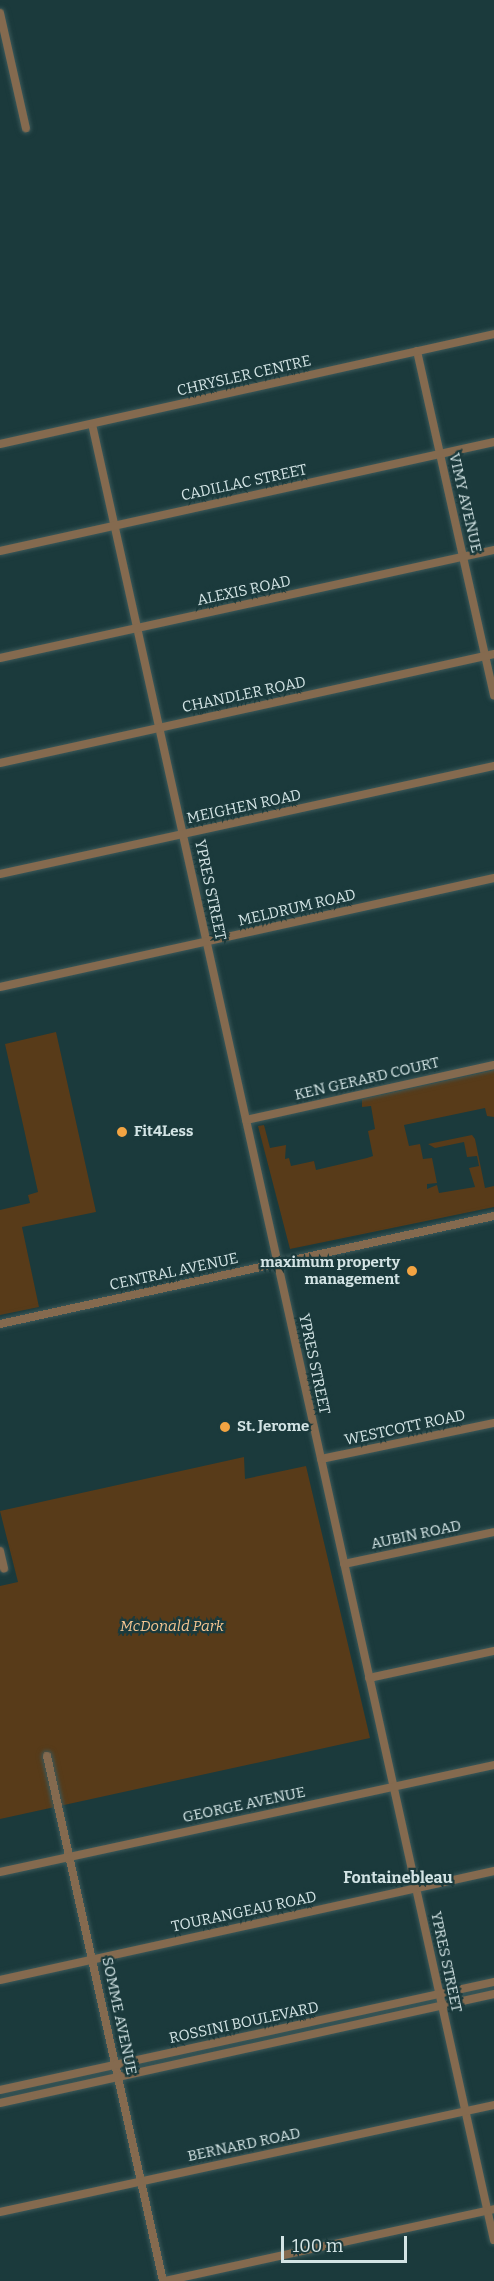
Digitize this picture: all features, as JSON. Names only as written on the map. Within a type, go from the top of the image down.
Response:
[{"type":"street","points":[[0,13],[26,128]]},
{"type":"street","name":"CHRYSLER CENTRE","points":[[0,444],[494,334]]},
{"type":"street","name":"VIMY AVENUE","points":[[417,351],[463,557],[490,655],[494,695]]},
{"type":"street","name":"YPRES STREET","points":[[92,424],[465,2111],[491,2210],[494,2240]]},
{"type":"street","name":"CADILLAC STREET","points":[[0,550],[494,442]]},
{"type":"street","name":"ALEXIS ROAD","points":[[0,658],[494,550]]},
{"type":"street","name":"CHANDLER ROAD","points":[[0,763],[490,655]]},
{"type":"street","name":"MEIGHEN ROAD","points":[[0,874],[494,766]]},
{"type":"street","name":"MELDRUM ROAD","points":[[0,987],[494,878]]},
{"type":"street","name":"KEN GERARD COURT","points":[[246,1120],[494,1065]]},
{"type":"street","name":"CENTRAL AVENUE","points":[[0,1324],[494,1215]]},
{"type":"street","name":"WESTCOTT ROAD","points":[[321,1459],[494,1423]]},
{"type":"street","name":"AUBIN ROAD","points":[[344,1564],[494,1532]]},
{"type":"street","points":[[0,1551],[4,1569]]},
{"type":"street","points":[[369,1678],[494,1651]]},
{"type":"street","name":"SOMME AVENUE","points":[[47,1756],[164,2281]]},
{"type":"street","name":"GEORGE AVENUE","points":[[0,1872],[494,1765]]},
{"type":"street","name":"TOURANGEAU ROAD","points":[[0,1980],[494,1871]]},
{"type":"street","name":"ROSSINI BOULEVARD","points":[[0,2090],[494,1982]]},
{"type":"street","name":"ROSSINI BOULEVARD","points":[[0,2103],[494,1994]]},
{"type":"street","name":"BERNARD ROAD","points":[[0,2212],[494,2105]]},
{"type":"street","points":[[164,2281],[491,2210]]},
{"type":"green space","points":[[56,1032],[96,1212],[22,1227],[39,1307],[0,1315],[0,1210],[30,1203],[28,1195],[38,1192],[5,1044]]},
{"type":"green space","points":[[494,1070],[494,1117],[487,1116],[485,1108],[404,1125],[409,1146],[420,1144],[423,1159],[432,1158],[437,1183],[427,1184],[427,1189],[437,1185],[439,1193],[475,1187],[469,1168],[479,1166],[477,1156],[467,1157],[464,1142],[435,1148],[428,1144],[472,1135],[475,1139],[485,1188],[494,1186],[494,1207],[290,1249],[258,1126],[264,1125],[270,1148],[286,1145],[285,1159],[289,1158],[291,1166],[314,1161],[316,1170],[367,1158],[373,1156],[368,1131],[375,1129],[371,1106],[362,1107],[362,1099]]},
{"type":"green space","name":"McDonald Park","points":[[244,1457],[245,1479],[306,1466],[370,1738],[0,1819],[0,1586],[18,1582],[0,1511]]},
{"type":"place","name":"Fit4Less","points":[[122,1132]]},
{"type":"place","name":"maximum property management","points":[[412,1271]]},
{"type":"place","name":"St. Jerome","points":[[225,1427]]},
{"type":"district","name":"Fontainebleau","points":[[398,1878]]}]
